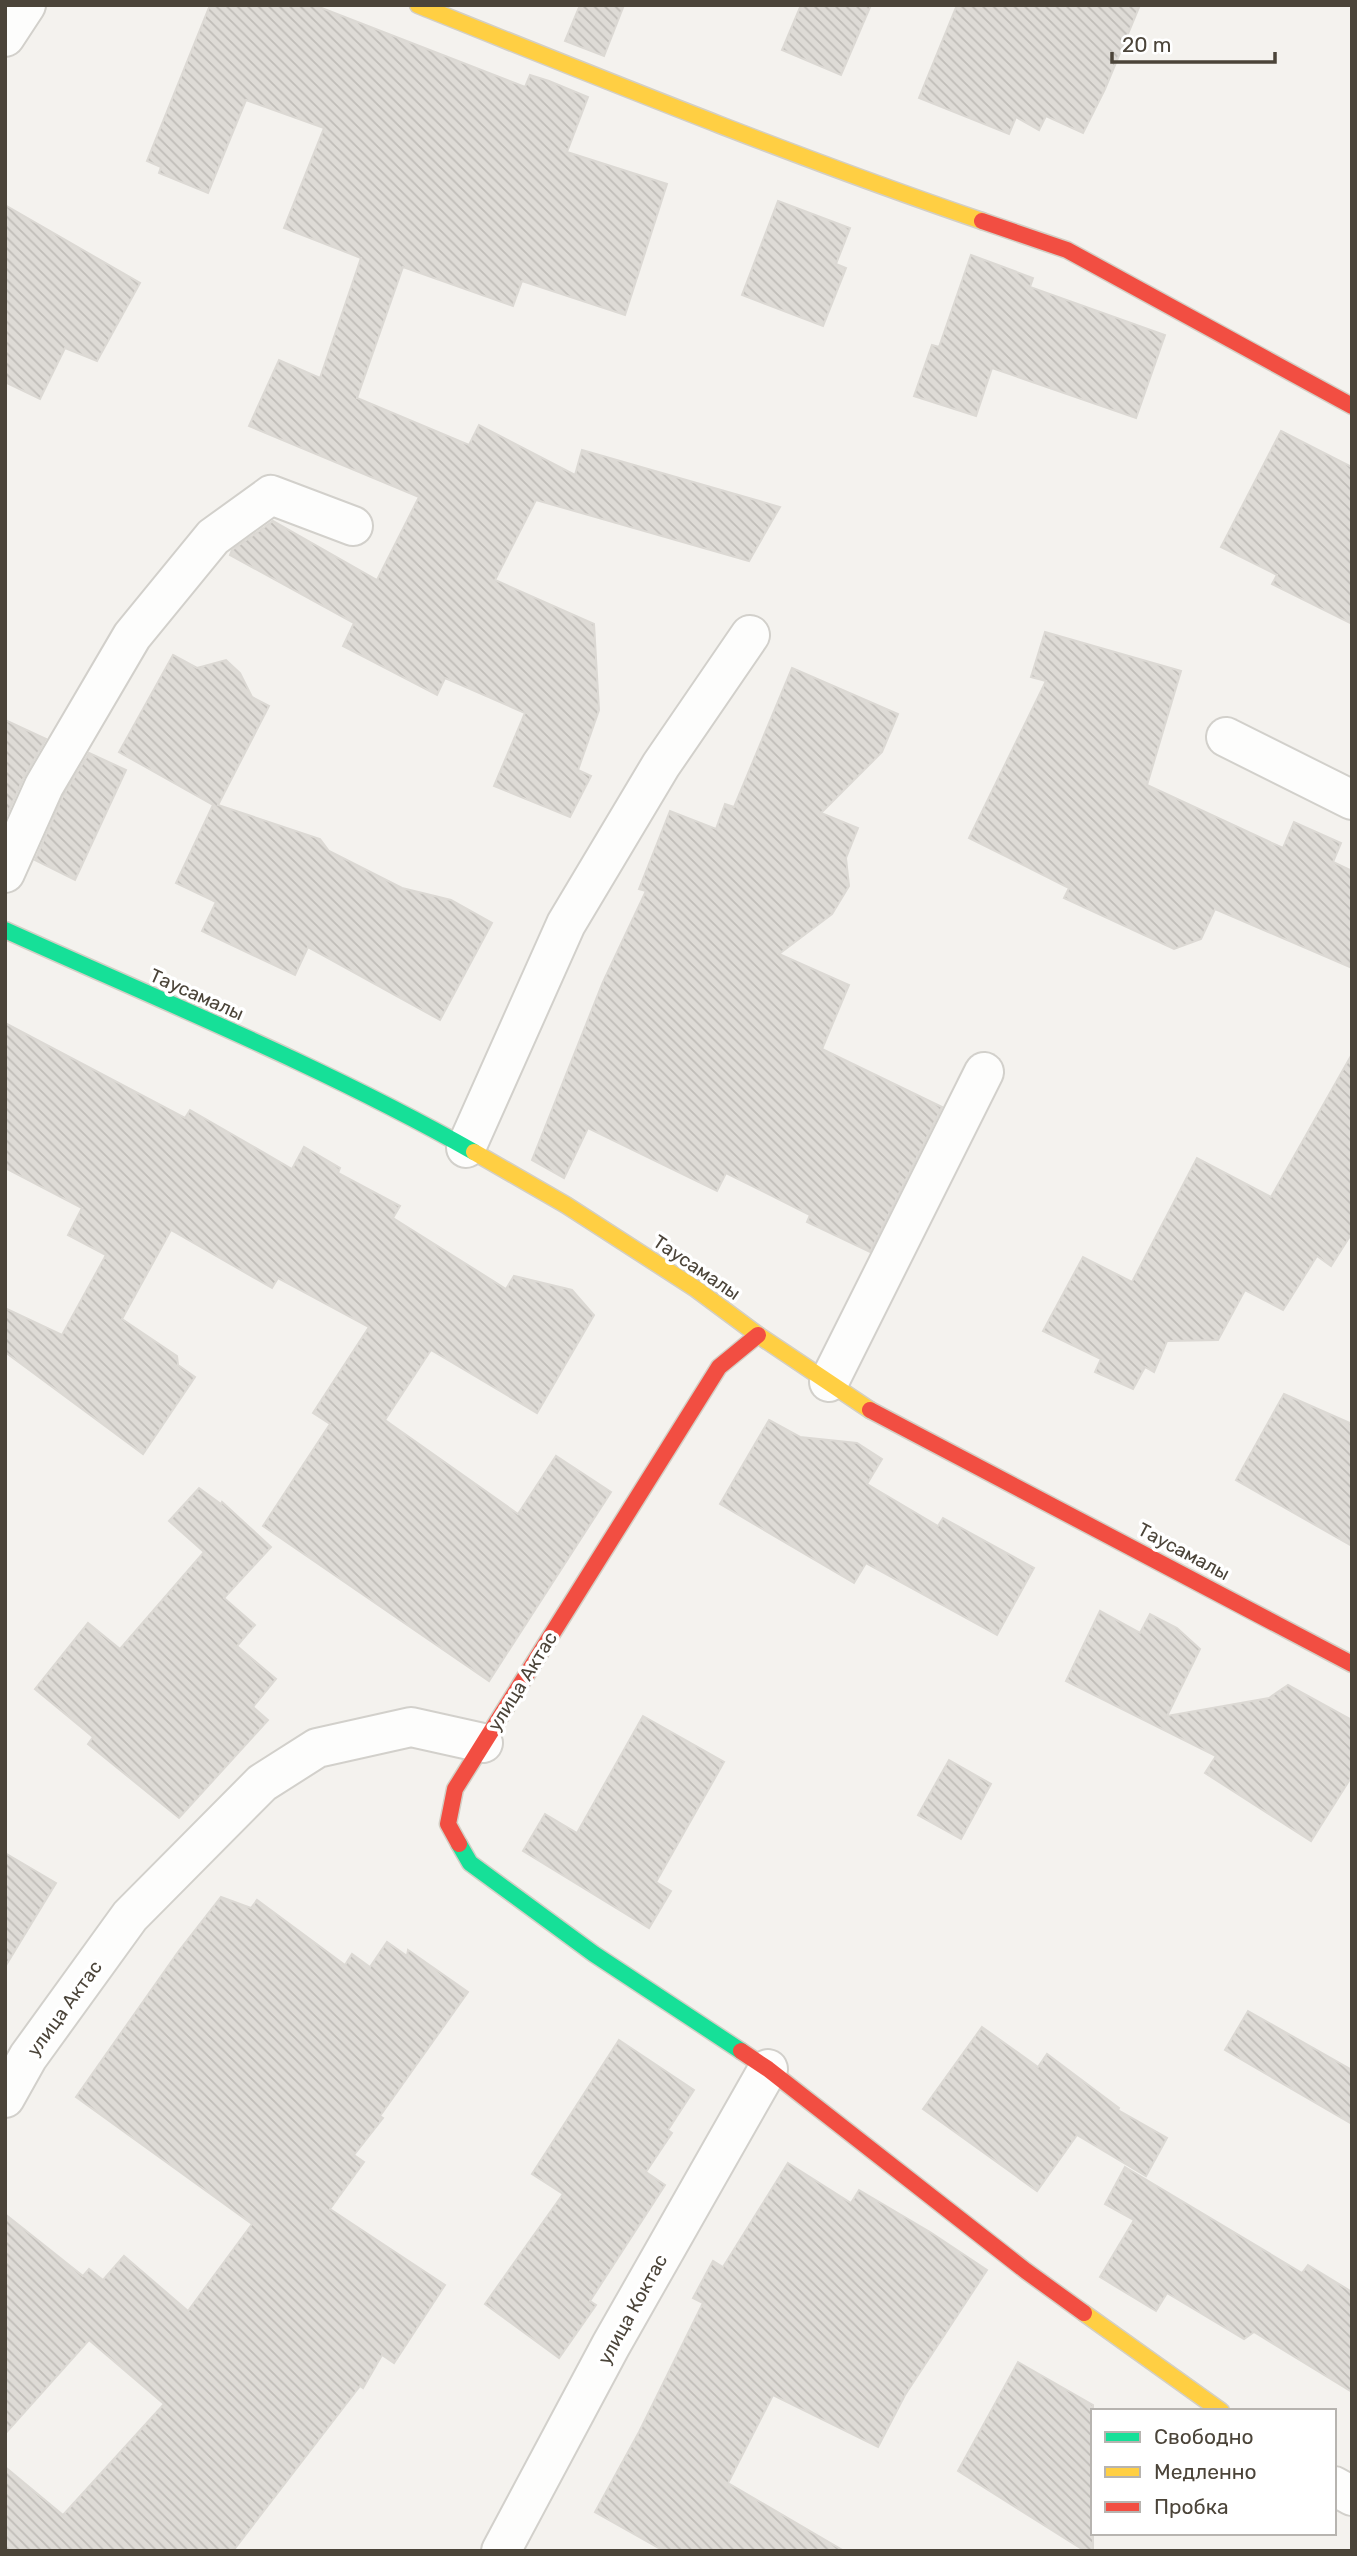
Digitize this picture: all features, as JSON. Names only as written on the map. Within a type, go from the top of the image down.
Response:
[{"type":"street","points":[[5,37],[26,5]]},
{"type":"street","points":[[418,5],[862,180],[1067,250],[1352,406]]},
{"type":"street","points":[[5,873],[44,786],[132,636],[213,537],[271,495],[353,526]]},
{"type":"street","points":[[466,1148],[566,924],[661,765],[750,635]]},
{"type":"street","points":[[1227,737],[1352,800]]},
{"type":"street","name":"Таусамалы","points":[[5,930],[419,1121],[577,1212],[696,1289],[758,1335],[879,1416],[1352,1664]]},
{"type":"street","points":[[829,1382],[985,1072]]},
{"type":"street","name":"улица Актас","points":[[5,2098],[28,2057],[130,1916],[262,1783],[317,1748],[411,1727],[483,1743],[719,1367],[758,1335]]},
{"type":"street","points":[[483,1743],[455,1788],[448,1824],[470,1863],[594,1954],[768,2069],[1026,2271],[1218,2409]]},
{"type":"street","name":"улица Коктас","points":[[501,2551],[611,2345],[768,2069]]},
{"type":"street","points":[[1336,2487],[1352,2497]]},
{"type":"building","points":[[210,5],[314,5],[525,87],[530,75],[549,81],[588,97],[567,152],[667,184],[625,315],[522,281],[513,306],[403,267],[357,398],[469,445],[479,425],[575,475],[582,450],[780,507],[749,561],[536,500],[495,580],[594,624],[599,710],[578,770],[591,776],[570,817],[494,786],[525,713],[445,678],[437,695],[343,646],[354,623],[230,555],[232,550],[273,521],[377,580],[419,497],[249,426],[279,360],[320,378],[361,258],[284,228],[324,128],[246,100],[208,193],[159,173],[161,167],[147,161]]},
{"type":"building","points":[[580,5],[624,5],[604,56],[565,41]]},
{"type":"building","points":[[801,5],[871,5],[841,75],[782,50]]},
{"type":"building","points":[[957,5],[1140,5],[1105,89],[1083,133],[1046,116],[1039,130],[1016,117],[1009,134],[919,98]]},
{"type":"building","points":[[778,201],[850,228],[836,264],[846,268],[823,326],[742,295]]},
{"type":"building","points":[[5,205],[140,283],[97,361],[65,348],[40,399],[5,382]]},
{"type":"building","points":[[971,255],[1033,278],[1030,287],[1165,335],[1136,418],[992,368],[976,416],[914,396],[932,345],[939,347]]},
{"type":"building","points":[[1281,431],[1352,467],[1352,624],[1272,584],[1277,575],[1221,547]]},
{"type":"building","points":[[1045,632],[1181,671],[1147,785],[1283,848],[1294,822],[1341,843],[1333,862],[1352,871],[1352,968],[1215,909],[1201,939],[1174,949],[1064,898],[1069,888],[969,838],[1046,681],[1031,677]]},
{"type":"building","points":[[173,655],[197,668],[226,660],[240,673],[252,697],[269,706],[218,805],[320,839],[329,851],[402,888],[451,900],[492,923],[440,1020],[308,947],[295,975],[202,931],[216,902],[176,883],[213,805],[119,752]]},
{"type":"building","points":[[792,668],[898,714],[882,752],[821,813],[858,828],[846,858],[849,886],[832,914],[779,954],[849,985],[822,1049],[942,1107],[870,1252],[807,1222],[810,1215],[726,1173],[717,1191],[588,1128],[564,1178],[532,1160],[603,982],[646,891],[639,889],[670,811],[716,829],[725,804],[734,807]]},
{"type":"building","points":[[5,720],[46,739],[24,777],[5,819]]},
{"type":"building","points":[[89,753],[126,770],[75,880],[35,860],[63,796]]},
{"type":"building","points":[[5,1023],[185,1118],[190,1110],[292,1169],[304,1147],[340,1168],[338,1173],[400,1206],[393,1218],[506,1289],[514,1276],[572,1290],[594,1315],[537,1413],[431,1350],[385,1420],[518,1514],[556,1456],[611,1492],[489,1681],[263,1526],[330,1424],[313,1413],[369,1327],[278,1278],[272,1288],[171,1230],[122,1319],[177,1356],[178,1365],[195,1377],[143,1454],[5,1352],[5,1308],[62,1335],[106,1255],[68,1235],[82,1208],[5,1168]]},
{"type":"building","points":[[1352,1054],[1352,1233],[1331,1266],[1317,1256],[1283,1310],[1245,1290],[1218,1340],[1167,1341],[1154,1372],[1145,1367],[1133,1389],[1095,1372],[1101,1359],[1043,1331],[1083,1257],[1132,1282],[1197,1158],[1271,1197]]},
{"type":"building","points":[[1284,1394],[1352,1424],[1352,1546],[1236,1480]]},
{"type":"building","points":[[769,1420],[800,1437],[857,1443],[882,1459],[867,1484],[938,1526],[943,1518],[1034,1568],[997,1635],[866,1563],[854,1583],[720,1504]]},
{"type":"building","points":[[199,1488],[221,1504],[222,1502],[271,1547],[224,1598],[255,1625],[237,1646],[276,1679],[253,1707],[268,1720],[179,1818],[88,1744],[93,1737],[35,1689],[88,1623],[120,1649],[204,1552],[169,1521]]},
{"type":"building","points":[[1100,1611],[1140,1633],[1150,1614],[1177,1628],[1200,1649],[1167,1716],[1269,1698],[1288,1685],[1352,1720],[1352,1776],[1311,1841],[1205,1773],[1216,1756],[1066,1681]]},
{"type":"building","points":[[643,1716],[724,1762],[656,1882],[671,1891],[649,1928],[523,1851],[545,1814],[577,1833]]},
{"type":"building","points":[[949,1760],[991,1784],[961,1839],[918,1815]]},
{"type":"building","points":[[5,1853],[56,1883],[5,1967]]},
{"type":"building","points":[[221,1897],[251,1908],[257,1900],[345,1965],[352,1954],[370,1967],[387,1942],[407,1956],[408,1950],[468,1992],[380,2116],[383,2118],[354,2155],[364,2162],[330,2209],[445,2285],[394,2363],[382,2355],[363,2388],[360,2386],[233,2551],[5,2551],[5,2467],[63,2515],[164,2404],[89,2340],[5,2434],[5,2214],[83,2276],[89,2269],[103,2280],[124,2256],[188,2311],[252,2224],[76,2097],[178,1952]]},
{"type":"building","points":[[1248,2011],[1352,2070],[1352,2124],[1225,2050]]},
{"type":"building","points":[[982,2027],[1038,2067],[1047,2054],[1119,2108],[1118,2110],[1167,2138],[1146,2176],[1077,2135],[1037,2191],[923,2109]]},
{"type":"building","points":[[619,2040],[694,2090],[668,2130],[672,2133],[646,2172],[665,2185],[590,2301],[596,2305],[559,2358],[485,2304],[563,2194],[532,2174]]},
{"type":"building","points":[[788,2163],[851,2203],[859,2190],[987,2270],[905,2395],[878,2447],[773,2395],[728,2483],[844,2551],[664,2551],[595,2512],[639,2432],[703,2303],[693,2298],[713,2261],[723,2267]]},
{"type":"building","points":[[1125,2167],[1302,2273],[1308,2265],[1352,2292],[1352,2392],[1254,2332],[1244,2339],[1167,2293],[1156,2311],[1100,2277],[1134,2220],[1105,2204]]},
{"type":"building","points":[[1018,2362],[1093,2405],[1093,2551],[1085,2551],[958,2471]]},
{"type":"traffic: fast","points":[[5,930],[301,1063],[474,1152]]},
{"type":"traffic: fast","points":[[459,1844],[470,1863],[594,1954],[741,2051]]},
{"type":"traffic: slow","points":[[418,5],[769,144],[982,221]]},
{"type":"traffic: slow","points":[[474,1152],[566,1205],[696,1289],[758,1335],[870,1410]]},
{"type":"traffic: slow","points":[[1084,2313],[1218,2409]]},
{"type":"traffic: jam","points":[[982,221],[1067,250],[1352,406]]},
{"type":"traffic: jam","points":[[459,1844],[448,1824],[455,1789],[719,1367],[758,1335]]},
{"type":"traffic: jam","points":[[870,1410],[1352,1664]]},
{"type":"traffic: jam","points":[[741,2051],[1084,2313]]}]
